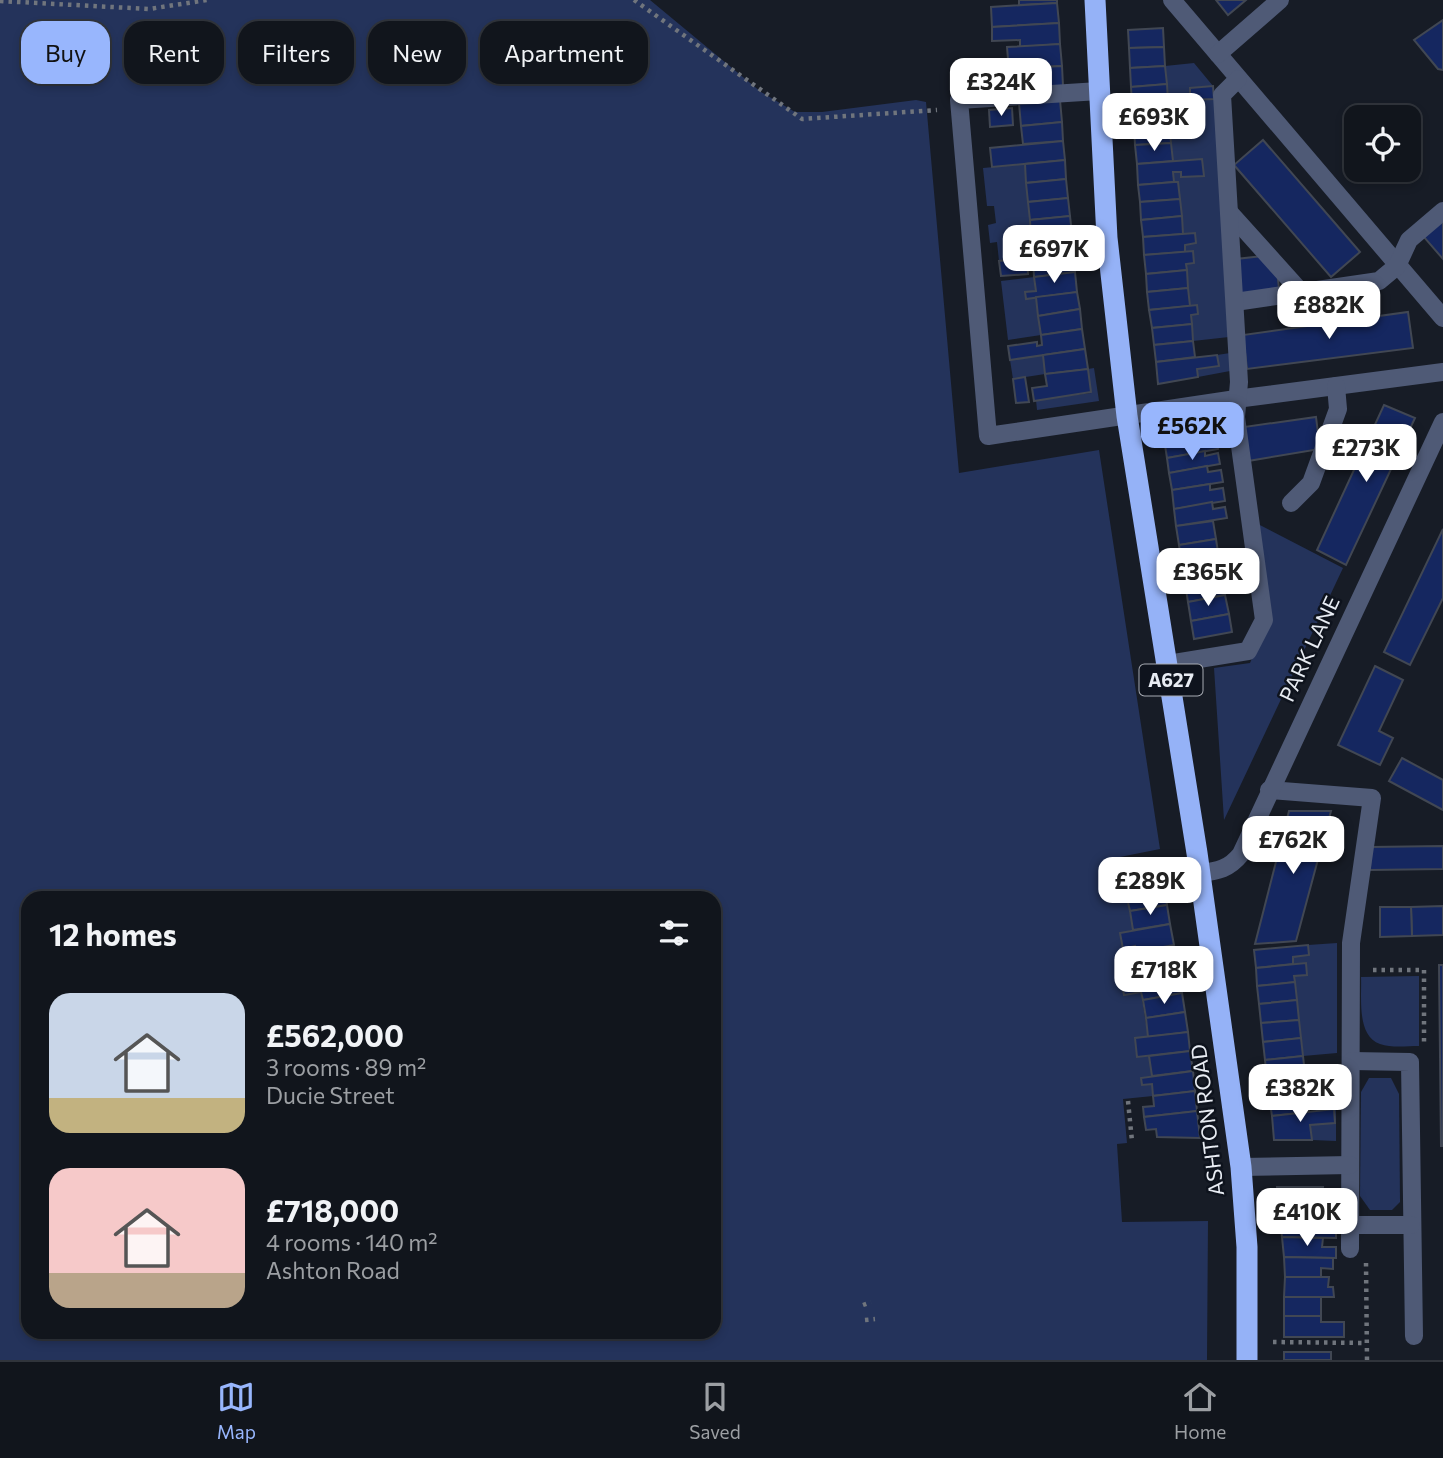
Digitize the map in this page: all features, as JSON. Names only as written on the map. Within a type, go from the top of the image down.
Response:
[{"type":"highway","name":"ASHTON ROAD","points":[[1095,0],[1107,238],[1127,416],[1200,873],[1241,1167],[1247,1247],[1247,1360]]},
{"type":"street","points":[[1172,0],[1443,318]]},
{"type":"street","points":[[1218,54],[1280,0]]},
{"type":"street","points":[[1168,664],[1248,651],[1264,620],[1236,417],[1239,382],[1222,95],[1238,79]]},
{"type":"street","points":[[1099,91],[959,100],[988,436],[1443,372]]},
{"type":"street","points":[[1235,302],[1379,281],[1397,266],[1409,240],[1443,211]]},
{"type":"street","points":[[1229,212],[1301,292]]},
{"type":"street","points":[[1291,503],[1311,484],[1338,409],[1336,386]]},
{"type":"street","name":"PARK LANE","points":[[1200,873],[1222,870],[1233,864],[1241,854],[1443,422]]},
{"type":"street","points":[[1269,790],[1372,798],[1350,943],[1350,1165],[1358,1224],[1350,1249]]},
{"type":"street","points":[[1352,1061],[1410,1062],[1414,1336]]},
{"type":"street","points":[[1241,1167],[1350,1165]]},
{"type":"street","points":[[1358,1224],[1411,1225]]},
{"type":"path","points":[[0,1],[149,9],[207,0]]},
{"type":"path","points":[[634,0],[802,119],[960,108]]},
{"type":"path","points":[[1351,971],[1424,970],[1423,1049]]},
{"type":"path","points":[[1128,1101],[1132,1141]]},
{"type":"path","points":[[1358,1224],[1367,1360]]},
{"type":"path","points":[[863,1304],[872,1302]]},
{"type":"path","points":[[865,1320],[875,1319]]},
{"type":"path","points":[[1273,1342],[1366,1343]]},
{"type":"shaded area","points":[[0,0],[650,0],[761,92],[795,112],[822,112],[916,100],[926,102],[959,473],[1099,450],[1160,849],[1120,857],[1124,880],[1115,900],[1127,898],[1133,930],[1120,933],[1123,948],[1135,946],[1141,981],[1123,984],[1125,995],[1141,992],[1148,1037],[1135,1039],[1137,1057],[1149,1056],[1152,1076],[1142,1078],[1142,1085],[1152,1084],[1153,1096],[1123,1099],[1127,1143],[1117,1144],[1122,1222],[1208,1221],[1207,1360],[0,1360]]},
{"type":"shaded area","points":[[1194,63],[1213,86],[1190,88],[1190,100],[1214,99],[1229,337],[1193,341],[1191,315],[1198,314],[1197,306],[1190,306],[1186,264],[1194,263],[1193,252],[1185,252],[1185,245],[1196,243],[1195,234],[1183,234],[1178,182],[1174,182],[1173,172],[1181,172],[1182,177],[1203,176],[1202,160],[1173,161],[1165,66]]},
{"type":"shaded area","points":[[1025,164],[1033,257],[999,261],[997,242],[990,243],[988,225],[996,223],[994,206],[987,206],[983,168]]},
{"type":"shaded area","points":[[1034,277],[1036,291],[1025,293],[1026,298],[1036,297],[1041,335],[1008,340],[1001,281]]},
{"type":"shaded area","points":[[1230,353],[1230,371],[1198,377],[1197,369],[1218,366],[1217,355]]},
{"type":"shaded area","points":[[1043,355],[1045,374],[1013,379],[1010,360]]},
{"type":"shaded area","points":[[1094,368],[1099,401],[1037,410],[1036,400],[1091,393],[1088,369]]},
{"type":"shaded area","points":[[1256,523],[1343,568],[1224,820],[1214,668],[1250,663],[1270,618]]},
{"type":"shaded area","points":[[1337,943],[1337,1053],[1303,1056],[1294,976],[1307,975],[1306,963],[1293,964],[1293,957],[1309,955],[1308,945]]},
{"type":"shaded area","points":[[1419,976],[1419,1046],[1389,1046],[1372,1040],[1362,1015],[1361,977]]},
{"type":"shaded area","points":[[1369,1078],[1391,1078],[1399,1094],[1400,1202],[1392,1210],[1370,1210],[1360,1196],[1361,1092]]},
{"type":"shaded area","points":[[1336,1109],[1336,1141],[1312,1140],[1310,1125],[1335,1123]]},
{"type":"building","points":[[1019,0],[1057,0],[1057,3],[1019,5]]},
{"type":"building","points":[[1216,0],[1246,0],[1228,15]]},
{"type":"building","points":[[1057,3],[1059,23],[992,27],[991,7]]},
{"type":"building","points":[[1443,20],[1443,70],[1438,69],[1414,40]]},
{"type":"building","points":[[1059,23],[1060,44],[1020,47],[1020,40],[992,41],[992,27]]},
{"type":"building","points":[[1163,28],[1164,47],[1129,48],[1128,30]]},
{"type":"building","points":[[1060,44],[1062,66],[1020,68],[1020,59],[1008,59],[1007,47]]},
{"type":"building","points":[[1164,47],[1165,66],[1130,68],[1129,48]]},
{"type":"building","points":[[1062,66],[1063,86],[1020,90],[1019,79],[1009,80],[1008,69]]},
{"type":"building","points":[[1165,66],[1167,84],[1131,87],[1130,68]]},
{"type":"building","points":[[1167,84],[1168,102],[1132,104],[1131,87]]},
{"type":"building","points":[[1213,86],[1214,99],[1190,100],[1190,88]]},
{"type":"building","points":[[1060,100],[1062,122],[1021,126],[1019,103]]},
{"type":"building","points":[[1168,102],[1169,122],[1134,125],[1132,104]]},
{"type":"building","points":[[1012,108],[1013,125],[990,127],[989,110]]},
{"type":"building","points":[[1062,122],[1063,141],[1023,144],[1021,126]]},
{"type":"building","points":[[1169,122],[1171,143],[1135,145],[1134,125]]},
{"type":"building","points":[[1263,140],[1360,252],[1331,277],[1234,165]]},
{"type":"building","points":[[1063,141],[1065,160],[992,167],[990,148]]},
{"type":"building","points":[[1171,143],[1173,161],[1137,164],[1135,145]]},
{"type":"building","points":[[1202,159],[1204,176],[1181,177],[1181,172],[1173,172],[1174,182],[1138,185],[1137,164]]},
{"type":"building","points":[[1065,160],[1066,179],[1026,183],[1025,164]]},
{"type":"building","points":[[1066,179],[1068,198],[1028,202],[1026,183]]},
{"type":"building","points":[[1178,182],[1180,199],[1140,202],[1138,185]]},
{"type":"building","points":[[1068,198],[1070,216],[1030,220],[1028,202]]},
{"type":"building","points":[[1180,199],[1182,216],[1141,220],[1140,202]]},
{"type":"building","points":[[1070,216],[1072,234],[1031,240],[1030,220]]},
{"type":"building","points":[[1182,216],[1183,234],[1143,237],[1141,220]]},
{"type":"building","points":[[1443,220],[1443,259],[1423,236]]},
{"type":"building","points":[[1195,233],[1196,243],[1185,245],[1185,252],[1144,255],[1143,237]]},
{"type":"building","points":[[1072,234],[1074,253],[1033,257],[1031,240]]},
{"type":"building","points":[[1193,251],[1194,263],[1186,264],[1187,270],[1146,274],[1144,255]]},
{"type":"building","points":[[1074,253],[1075,272],[1034,277],[1033,257]]},
{"type":"building","points":[[1263,256],[1277,270],[1279,289],[1238,294],[1236,259]]},
{"type":"building","points":[[1027,258],[1028,274],[1001,276],[999,261]]},
{"type":"building","points":[[1187,270],[1188,288],[1147,292],[1146,274]]},
{"type":"building","points":[[1075,272],[1077,292],[1026,299],[1025,292],[1036,291],[1034,277]]},
{"type":"building","points":[[1188,288],[1190,306],[1149,310],[1147,292]]},
{"type":"building","points":[[1077,292],[1080,309],[1038,316],[1036,297]]},
{"type":"building","points":[[1197,305],[1198,314],[1191,315],[1192,324],[1152,328],[1149,310]]},
{"type":"building","points":[[1080,309],[1082,329],[1041,335],[1038,316]]},
{"type":"building","points":[[1408,312],[1413,348],[1247,369],[1243,335]]},
{"type":"building","points":[[1192,324],[1193,341],[1154,345],[1152,328]]},
{"type":"building","points":[[1082,329],[1085,349],[1010,360],[1008,346],[1037,342],[1037,346],[1042,345],[1041,335]]},
{"type":"building","points":[[1193,341],[1195,357],[1156,362],[1154,345]]},
{"type":"building","points":[[1085,349],[1088,369],[1045,374],[1043,355]]},
{"type":"building","points":[[1217,355],[1219,366],[1197,369],[1198,377],[1158,384],[1156,362]]},
{"type":"building","points":[[1088,369],[1091,392],[1034,401],[1032,388],[1047,386],[1045,374]]},
{"type":"building","points":[[1025,377],[1029,402],[1016,403],[1013,379]]},
{"type":"building","points":[[1384,405],[1415,418],[1346,565],[1317,550]]},
{"type":"building","points":[[1316,417],[1320,449],[1248,461],[1244,427]]},
{"type":"building","points":[[1202,432],[1203,439],[1216,437],[1218,449],[1167,458],[1164,439]]},
{"type":"building","points":[[1205,451],[1205,456],[1218,453],[1220,464],[1169,473],[1167,458]]},
{"type":"building","points":[[1207,466],[1208,472],[1221,470],[1223,482],[1172,490],[1169,473]]},
{"type":"building","points":[[1210,484],[1210,490],[1223,488],[1225,501],[1174,509],[1172,490]]},
{"type":"building","points":[[1212,502],[1213,509],[1225,507],[1227,518],[1176,526],[1174,509]]},
{"type":"building","points":[[1213,521],[1216,539],[1179,545],[1176,526]]},
{"type":"building","points":[[1443,529],[1443,598],[1410,665],[1384,652]]},
{"type":"building","points":[[1216,539],[1219,559],[1182,565],[1179,545]]},
{"type":"building","points":[[1219,559],[1222,577],[1185,583],[1182,565]]},
{"type":"building","points":[[1222,577],[1225,595],[1188,602],[1185,583]]},
{"type":"building","points":[[1225,595],[1229,614],[1191,621],[1188,602]]},
{"type":"building","points":[[1229,614],[1232,632],[1194,639],[1191,621]]},
{"type":"building","points":[[1375,666],[1403,680],[1379,731],[1393,738],[1380,765],[1338,745]]},
{"type":"building","points":[[1402,758],[1443,780],[1443,810],[1389,781]]},
{"type":"building","points":[[1289,811],[1331,811],[1296,941],[1255,944]]},
{"type":"building","points":[[1443,846],[1443,869],[1370,870],[1371,847]]},
{"type":"building","points":[[1161,867],[1167,905],[1130,911],[1127,898],[1115,900],[1112,882],[1124,880],[1123,874]]},
{"type":"building","points":[[1167,905],[1170,924],[1133,930],[1130,911]]},
{"type":"building","points":[[1443,906],[1443,935],[1412,936],[1411,907]]},
{"type":"building","points":[[1380,907],[1411,907],[1412,936],[1380,937]]},
{"type":"building","points":[[1170,924],[1174,945],[1136,952],[1135,946],[1123,949],[1120,933]]},
{"type":"building","points":[[1308,945],[1309,955],[1293,957],[1293,964],[1256,968],[1254,950]]},
{"type":"building","points":[[1175,955],[1178,974],[1141,981],[1139,973],[1126,975],[1124,964]]},
{"type":"building","points":[[1306,963],[1307,975],[1294,976],[1295,982],[1257,986],[1256,968]]},
{"type":"building","points":[[1439,965],[1443,965],[1443,1146],[1441,1146]]},
{"type":"building","points":[[1178,974],[1182,993],[1143,1000],[1141,992],[1124,995],[1122,984]]},
{"type":"building","points":[[1295,982],[1297,1000],[1259,1004],[1257,986]]},
{"type":"building","points":[[1182,993],[1185,1012],[1146,1018],[1143,1000]]},
{"type":"building","points":[[1297,1000],[1299,1020],[1261,1023],[1259,1004]]},
{"type":"building","points":[[1185,1012],[1188,1032],[1148,1037],[1146,1018]]},
{"type":"building","points":[[1299,1020],[1301,1038],[1263,1042],[1261,1023]]},
{"type":"building","points":[[1188,1032],[1190,1051],[1137,1057],[1135,1038]]},
{"type":"building","points":[[1301,1038],[1303,1056],[1265,1060],[1263,1042]]},
{"type":"building","points":[[1190,1051],[1193,1071],[1152,1076],[1149,1056]]},
{"type":"building","points":[[1303,1056],[1305,1074],[1267,1079],[1265,1060]]},
{"type":"building","points":[[1193,1071],[1195,1091],[1153,1096],[1152,1084],[1142,1085],[1141,1078]]},
{"type":"building","points":[[1305,1074],[1307,1093],[1269,1097],[1267,1079]]},
{"type":"building","points":[[1195,1091],[1197,1111],[1144,1117],[1143,1107],[1154,1106],[1153,1096]]},
{"type":"building","points":[[1307,1093],[1309,1112],[1272,1116],[1269,1097]]},
{"type":"building","points":[[1334,1109],[1335,1123],[1310,1125],[1312,1140],[1274,1140],[1272,1116]]},
{"type":"building","points":[[1197,1111],[1200,1138],[1157,1137],[1156,1129],[1146,1130],[1144,1117]]},
{"type":"building","points":[[1277,1187],[1323,1187],[1322,1203],[1333,1203],[1333,1217],[1280,1216]]},
{"type":"building","points":[[1280,1216],[1322,1217],[1323,1228],[1336,1228],[1336,1238],[1282,1237]]},
{"type":"building","points":[[1282,1237],[1323,1238],[1322,1247],[1336,1247],[1336,1258],[1284,1257]]},
{"type":"building","points":[[1284,1257],[1333,1258],[1333,1269],[1321,1268],[1321,1277],[1285,1277]]},
{"type":"building","points":[[1285,1277],[1329,1277],[1328,1287],[1333,1287],[1334,1297],[1284,1297]]},
{"type":"building","points":[[1284,1297],[1321,1297],[1321,1316],[1284,1316]]},
{"type":"building","points":[[1284,1316],[1321,1316],[1321,1322],[1344,1322],[1344,1337],[1284,1337]]},
{"type":"building","points":[[1284,1352],[1331,1352],[1331,1360],[1284,1360]]}]
